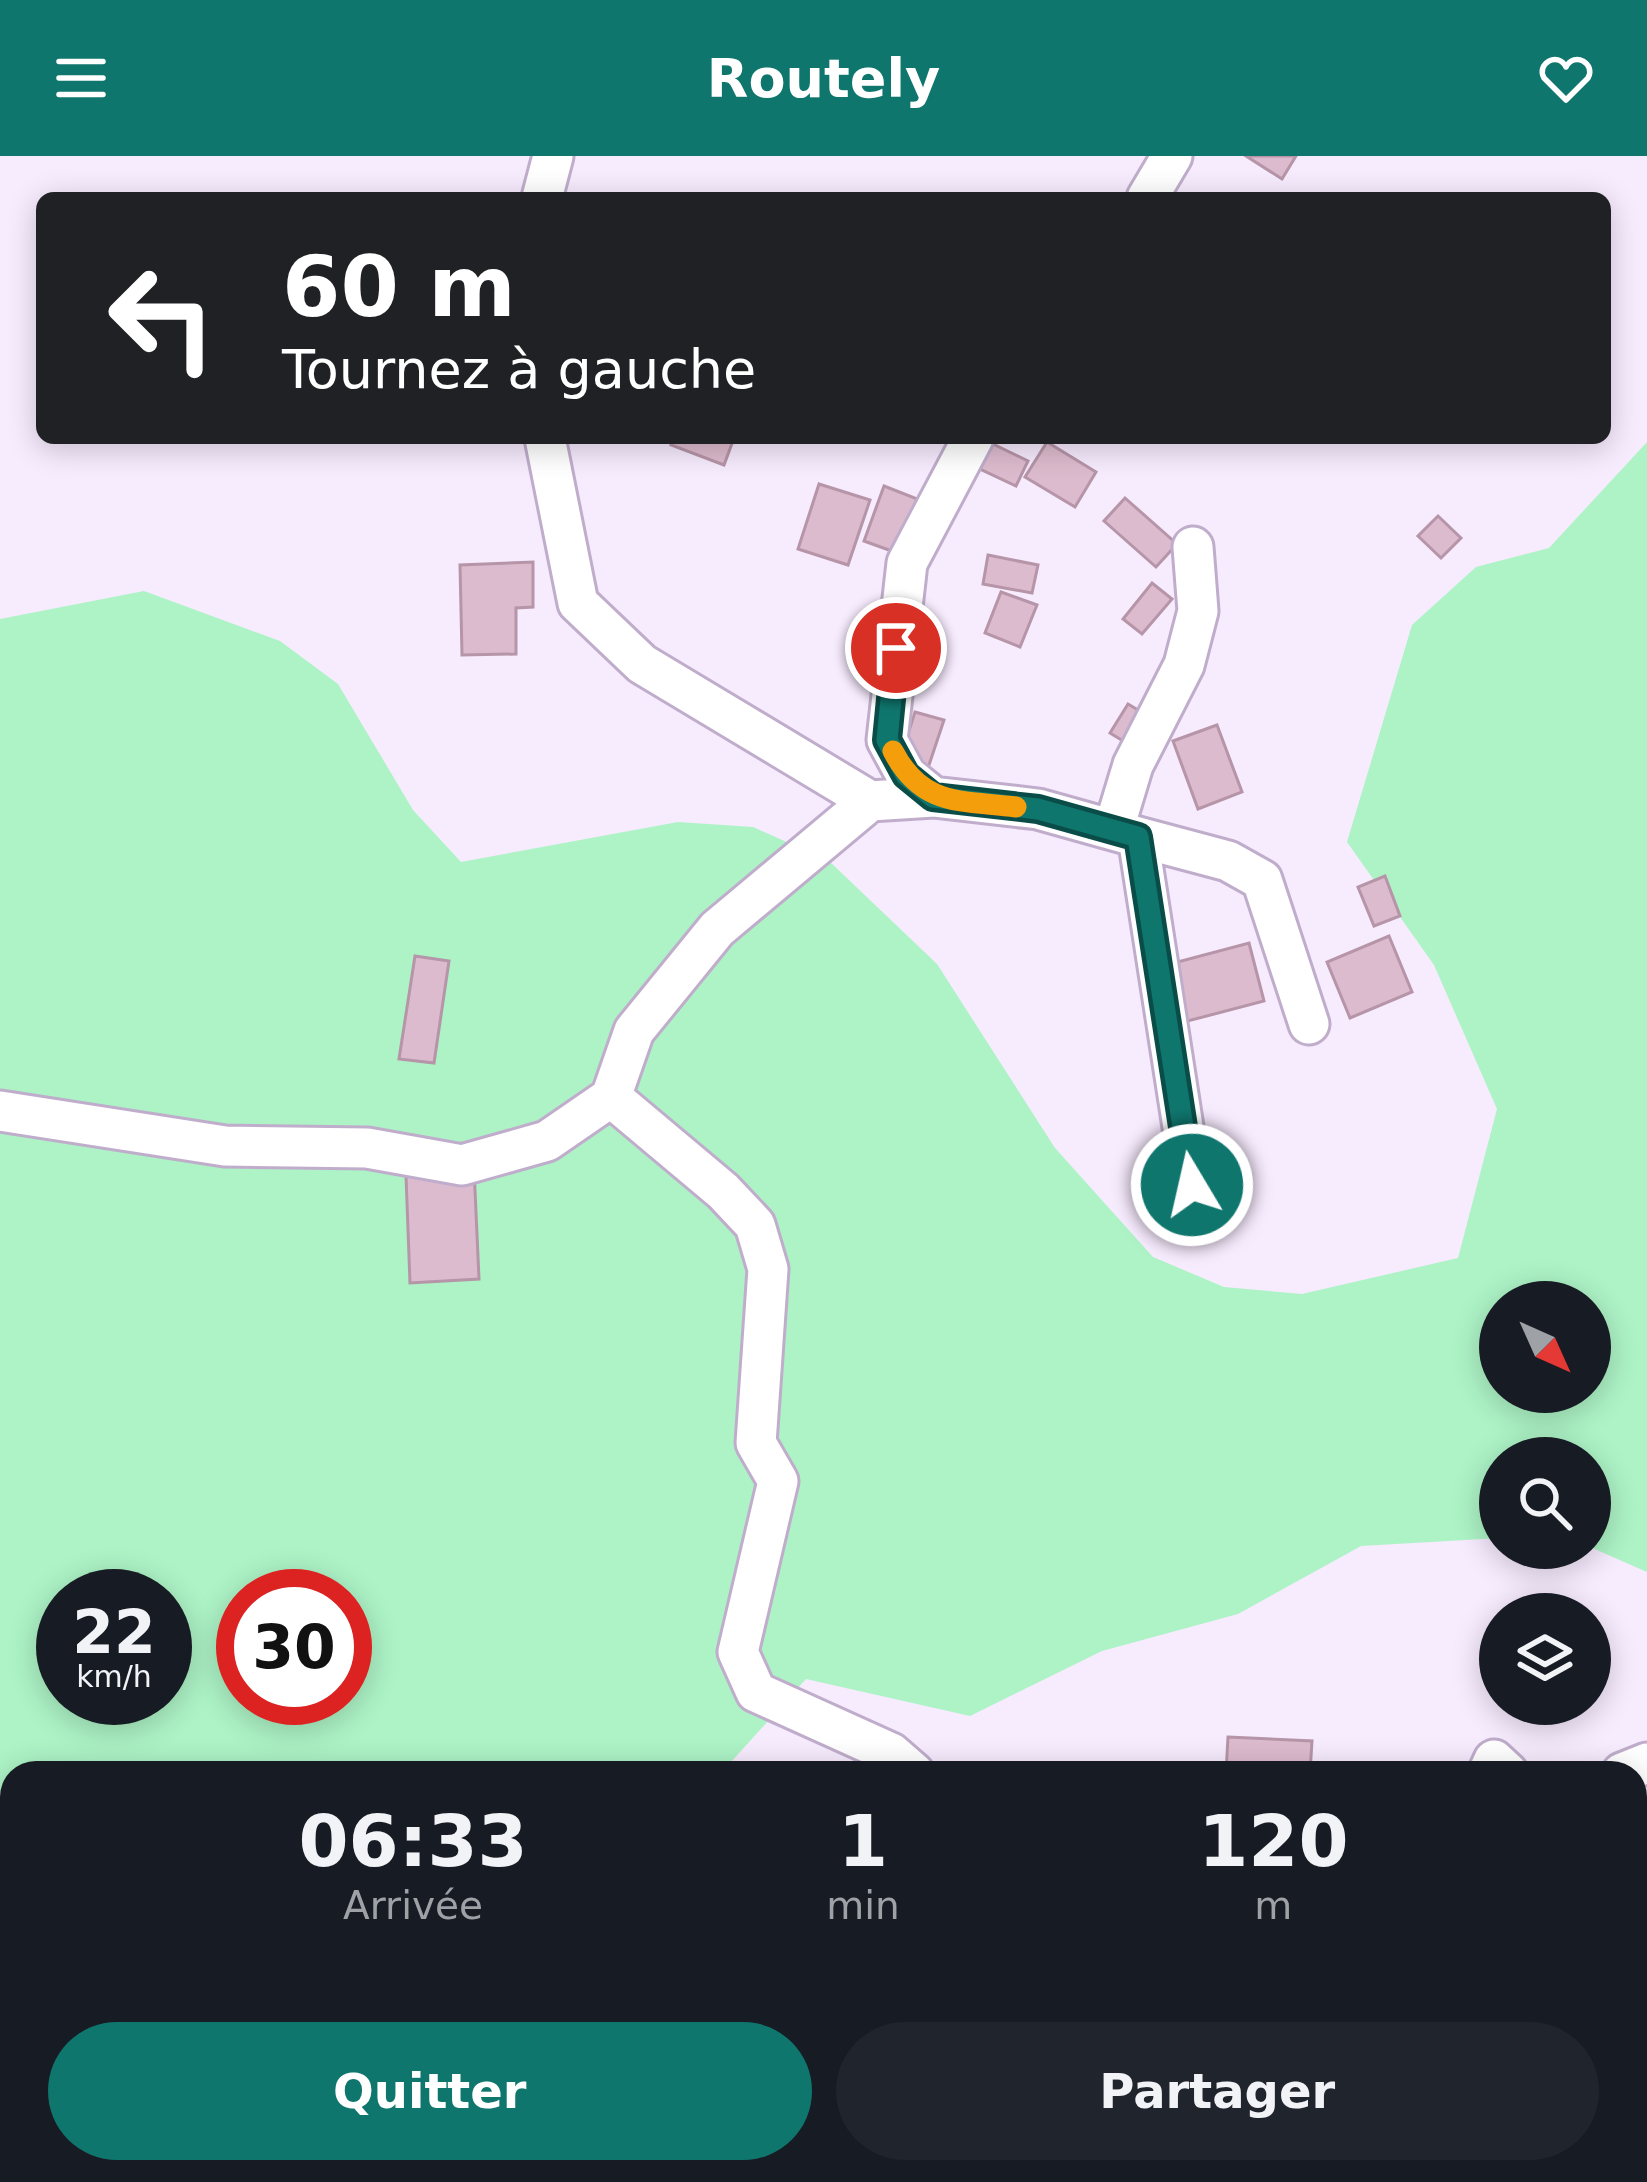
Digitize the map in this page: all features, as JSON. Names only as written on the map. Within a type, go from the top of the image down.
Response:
[{"type":"street","points":[[544,192],[553,156]]},
{"type":"street","points":[[1151,192],[1172,156]]},
{"type":"street","points":[[546,444],[578,603],[642,664],[870,801],[933,797],[1038,809],[1228,861],[1262,880],[1309,1024]]},
{"type":"street","points":[[933,797],[906,775],[887,740],[890,691],[907,563],[970,444]]},
{"type":"street","points":[[1192,1185],[1126,833],[1133,765],[1184,665],[1198,611],[1193,547]]},
{"type":"street","points":[[0,1111],[225,1146],[367,1148],[462,1165],[547,1141],[611,1097],[634,1031],[717,928],[870,801]]},
{"type":"street","points":[[611,1097],[723,1191],[755,1225],[768,1269],[756,1443],[778,1481],[738,1652],[756,1692],[900,1761]]},
{"type":"green space","points":[[1647,442],[1647,1572],[1611,1556],[1611,1437],[1479,1437],[1479,1539],[1361,1546],[1238,1614],[1102,1651],[970,1716],[806,1679],[732,1761],[0,1761],[0,619],[144,591],[280,641],[338,684],[413,810],[461,862],[678,822],[753,827],[829,861],[937,964],[1055,1148],[1153,1257],[1224,1287],[1302,1294],[1458,1258],[1497,1109],[1434,965],[1347,842],[1412,625],[1476,567],[1549,548]]},
{"type":"building","points":[[1246,156],[1296,156],[1282,179]]},
{"type":"building","points":[[671,444],[732,444],[724,465]]},
{"type":"building","points":[[993,444],[1028,461],[1016,486],[980,469]]},
{"type":"building","points":[[1046,444],[1096,472],[1075,507],[1025,477]]},
{"type":"building","points":[[819,484],[870,500],[848,565],[798,549]]},
{"type":"building","points":[[884,486],[920,500],[900,554],[864,541]]},
{"type":"building","points":[[1125,498],[1177,544],[1156,567],[1104,521]]},
{"type":"building","points":[[1438,516],[1461,538],[1441,558],[1418,536]]},
{"type":"building","points":[[988,555],[1038,565],[1032,593],[983,584]]},
{"type":"building","points":[[533,562],[533,607],[516,608],[516,654],[462,655],[460,565]]},
{"type":"building","points":[[1152,583],[1172,599],[1142,634],[1123,619]]},
{"type":"building","points":[[1001,592],[1037,605],[1020,647],[985,633]]},
{"type":"building","points":[[1128,704],[1155,720],[1138,750],[1110,733]]},
{"type":"building","points":[[915,712],[944,720],[928,768],[900,759]]},
{"type":"building","points":[[1217,725],[1242,792],[1198,809],[1173,741]]},
{"type":"building","points":[[1385,876],[1400,916],[1374,926],[1358,887]]},
{"type":"building","points":[[1389,936],[1412,992],[1350,1018],[1327,962]]},
{"type":"building","points":[[1249,943],[1264,1001],[1180,1023],[1166,965]]},
{"type":"building","points":[[415,956],[449,961],[434,1063],[399,1059]]},
{"type":"building","points":[[473,1146],[479,1279],[410,1283],[405,1149]]},
{"type":"building","points":[[1228,1737],[1312,1741],[1311,1761],[1227,1761]]},
{"type":"slow traffic","points":[[893,751],[906,775],[933,797],[1016,807]]},
{"type":"route","points":[[896,648],[887,740],[906,775],[933,797],[1038,809],[1138,837],[1192,1185]]}]
